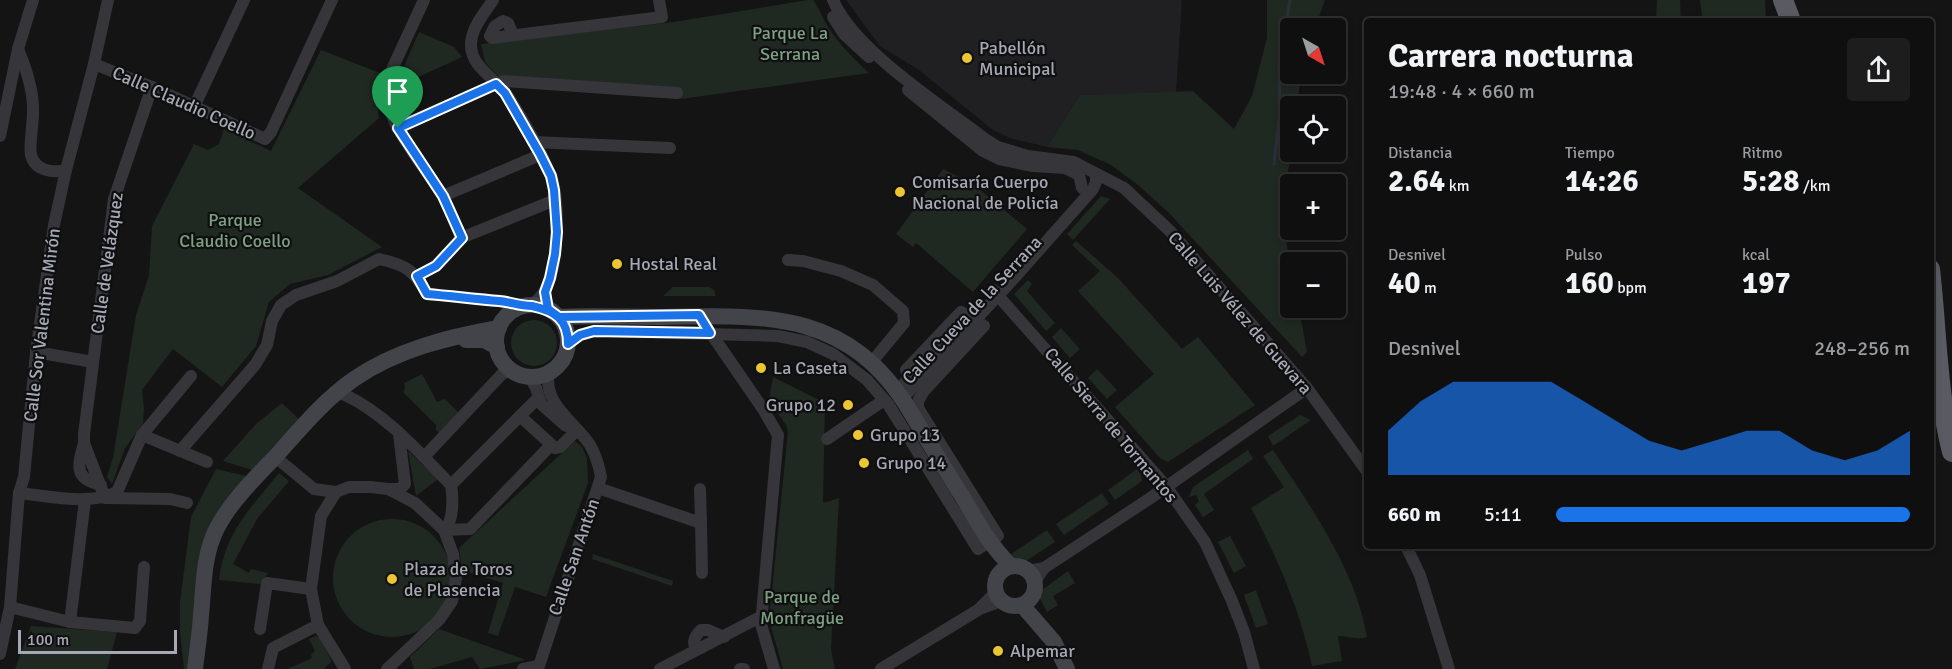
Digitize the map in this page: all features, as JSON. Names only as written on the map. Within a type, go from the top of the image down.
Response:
[{"type":"highway","points":[[1783,0],[1790,18]]},
{"type":"highway","points":[[1934,312],[1942,398],[1952,452]]},
{"type":"main road","points":[[529,309],[568,339]]},
{"type":"main road","points":[[195,669],[204,565],[216,530],[234,503],[264,469],[332,397],[352,380],[377,364],[460,335],[499,328],[529,309],[593,316],[766,317],[795,323],[847,343],[871,363],[895,397],[1006,569]]},
{"type":"main road","points":[[499,328],[497,346],[504,364],[520,375],[540,376],[558,365],[565,356],[568,339],[577,323],[593,316]]},
{"type":"main road","points":[[202,669],[215,556],[224,533],[253,488],[343,394],[365,377],[417,354],[463,340],[484,340],[497,346]]},
{"type":"main road","points":[[1017,566],[1036,573],[1035,587],[1027,602],[1011,606],[999,597],[995,581],[1006,569],[1017,566]]},
{"type":"main road","points":[[1027,602],[1054,642],[1067,669]]},
{"type":"street","points":[[0,136],[18,49],[33,0]]},
{"type":"street","name":"Calle Sor Valentina Mirón","points":[[0,654],[10,607],[19,493],[24,477],[36,352],[54,225],[108,0]]},
{"type":"street","points":[[194,107],[244,0]]},
{"type":"street","name":"Calle Claudio Coello","points":[[94,64],[152,87],[265,139],[332,0]]},
{"type":"street","points":[[424,0],[386,87],[387,99],[398,128],[443,196],[462,238]]},
{"type":"street","points":[[180,451],[255,365],[267,345],[272,321],[280,305],[296,295],[338,281],[379,259],[395,263],[417,276],[427,294],[529,309],[545,292],[555,254],[557,232],[551,176],[505,93],[476,63],[471,46],[474,28],[493,0]]},
{"type":"street","points":[[513,35],[662,17],[659,0]]},
{"type":"street","points":[[826,0],[844,34],[855,46],[970,142],[999,159],[1033,166],[1065,168],[1096,175]]},
{"type":"street","points":[[833,0],[836,8],[851,28],[873,52],[985,139],[1012,152],[1074,162],[1096,175]]},
{"type":"street","points":[[18,49],[25,65],[33,109],[31,156],[39,167],[45,170],[55,172],[66,170]]},
{"type":"street","points":[[398,128],[504,81],[516,80],[677,93]]},
{"type":"street","name":"Calle de Velázquez","points":[[105,498],[84,442],[84,434],[114,199],[152,87]]},
{"type":"street","points":[[533,142],[670,148]]},
{"type":"street","points":[[443,196],[540,154]]},
{"type":"street","points":[[1065,168],[1079,175],[1087,189],[1113,183]]},
{"type":"street","name":"Calle Luis Vélez de Guevara","points":[[1096,175],[1124,188],[1170,231],[1306,388],[1364,467]]},
{"type":"street","name":"Calle Cueva de la Serrana","points":[[971,318],[1087,189],[1096,175]]},
{"type":"street","points":[[417,276],[436,266],[462,238],[555,200]]},
{"type":"street","points":[[788,260],[803,261],[841,272],[873,285],[903,311],[904,322],[871,363]]},
{"type":"street","name":"Calle Sierra de Tormantos","points":[[996,292],[1166,486],[1204,542],[1232,601],[1244,632],[1254,669]]},
{"type":"street","name":"Calle Cueva de la Serrana","points":[[827,439],[918,384],[984,326],[961,312],[906,370],[918,384]]},
{"type":"street","points":[[699,315],[778,435],[761,624],[774,669]]},
{"type":"street","points":[[568,339],[594,331],[756,334],[807,342],[833,354],[867,380],[895,397]]},
{"type":"street","points":[[36,352],[93,362]]},
{"type":"street","points":[[424,457],[502,374],[511,370]]},
{"type":"street","name":"Calle San Antón","points":[[538,667],[601,477],[590,445],[550,396],[549,372]]},
{"type":"street","points":[[105,498],[117,492],[142,435],[191,376]]},
{"type":"street","points":[[530,376],[540,404],[590,445]]},
{"type":"street","points":[[918,384],[918,408],[998,536],[989,542]]},
{"type":"street","points":[[1036,573],[1306,388]]},
{"type":"street","points":[[343,394],[366,405],[424,457],[451,485]]},
{"type":"street","points":[[444,530],[448,527],[450,520],[451,485],[538,398]]},
{"type":"street","points":[[520,416],[551,445],[560,447],[574,433]]},
{"type":"street","points":[[279,460],[314,489],[336,492],[349,487],[400,489],[405,484],[399,434]]},
{"type":"street","points":[[142,435],[207,462]]},
{"type":"street","points":[[444,530],[470,529],[551,445]]},
{"type":"street","points":[[404,478],[415,503]]},
{"type":"street","points":[[598,488],[701,523]]},
{"type":"street","points":[[314,489],[321,516],[310,589],[318,625],[342,668]]},
{"type":"street","points":[[387,669],[400,664],[439,620],[452,601],[456,578],[453,554],[444,530],[415,503],[388,489]]},
{"type":"street","points":[[700,489],[702,573]]},
{"type":"street","points":[[321,516],[336,492]]},
{"type":"street","points":[[19,493],[85,500],[170,499],[187,503]]},
{"type":"street","points":[[70,622],[85,500]]},
{"type":"street","points":[[1407,549],[1420,575],[1449,669]]},
{"type":"street","points":[[10,607],[70,622],[135,628],[140,621],[144,567]]},
{"type":"street","points":[[260,629],[267,583],[310,589]]},
{"type":"street","points":[[881,669],[999,597]]},
{"type":"street","points":[[660,669],[762,616]]},
{"type":"street","points":[[268,669],[273,648],[318,625]]},
{"type":"street","points":[[523,669],[538,667]]},
{"type":"shaded area","points":[[846,0],[1182,0],[1176,92],[1080,95],[1047,147],[1010,138],[993,130],[919,70],[880,46]]},
{"type":"green space","name":"Parque La Serrana","points":[[813,0],[834,36],[869,73],[680,99],[528,88],[501,79],[485,62],[481,44],[674,22]]},
{"type":"green space","points":[[1267,0],[1325,0],[1319,18],[1280,18],[1280,84],[1300,84],[1298,96],[1280,96],[1280,162],[1290,162],[1287,174],[1280,174],[1280,240],[1286,240],[1288,252],[1280,252],[1280,318],[1301,318],[1307,352],[1302,357],[1169,213],[1137,184],[1111,165],[1078,150],[1047,147],[1080,95],[1193,91],[1234,129],[1252,96],[1267,38]]},
{"type":"green space","points":[[1657,0],[1680,0],[1681,18],[1656,18]]},
{"type":"green space","points":[[1700,0],[1765,0],[1766,18],[1703,18]]},
{"type":"green space","points":[[419,32],[454,47],[462,57],[401,85],[398,80]]},
{"type":"green space","name":"Parque Claudio Coello","points":[[321,50],[380,73],[375,87],[379,118],[298,188],[382,247],[328,275],[290,284],[269,302],[256,346],[222,387],[173,349],[142,390],[143,424],[125,448],[112,484],[107,477],[113,458],[136,315],[149,275],[152,226],[194,144],[208,150],[219,144],[224,129],[271,151]]},
{"type":"green space","points":[[943,169],[973,184],[1027,229],[973,292],[916,243],[913,247],[896,234]]},
{"type":"green space","points":[[1101,196],[1110,199],[1073,240],[1067,234]]},
{"type":"green space","points":[[1076,241],[1118,278],[1182,349],[1198,337],[1255,405],[1168,462],[1160,458],[1115,407],[1154,374],[1078,291],[1100,271],[1072,245]]},
{"type":"green space","points":[[1028,280],[1032,284],[1027,291],[1055,323],[1046,331],[1014,294]]},
{"type":"green space","points":[[673,287],[709,287],[714,290],[716,296],[663,296]]},
{"type":"green space","points":[[534,320],[550,327],[557,343],[550,359],[534,366],[518,359],[511,343],[518,327]]},
{"type":"green space","points":[[1061,328],[1080,349],[1070,358],[1052,337]]},
{"type":"green space","points":[[1097,369],[1117,390],[1107,399],[1088,378]]},
{"type":"green space","points":[[422,374],[437,402],[445,399],[460,414],[440,434],[436,430],[436,425],[403,392],[404,383]]},
{"type":"green space","name":"Parque de Monfragüe","points":[[773,377],[825,403],[823,503],[839,498],[831,650],[835,669],[783,669],[769,620],[788,431],[769,401]]},
{"type":"green space","points":[[282,403],[299,419],[252,470],[223,461],[256,424]]},
{"type":"green space","points":[[1300,415],[1311,420],[1273,446],[1268,436]]},
{"type":"green space","points":[[575,441],[582,447],[587,458],[588,483],[546,597],[515,587],[498,636],[488,633],[503,583],[462,570],[459,548]]},
{"type":"green space","points":[[1248,450],[1253,459],[1204,494],[1214,510],[1203,517],[1195,505],[1199,501],[1196,495],[1189,497],[1193,487]]},
{"type":"green space","points":[[1273,450],[1330,539],[1353,587],[1367,637],[1338,636],[1342,661],[1312,666],[1287,585],[1251,508],[1284,487],[1263,456]]},
{"type":"green space","points":[[408,451],[438,479],[416,496]]},
{"type":"green space","points":[[216,469],[246,476],[214,519],[189,669],[184,669],[180,602],[191,517]]},
{"type":"green space","points":[[1137,469],[1142,481],[1115,500],[1108,490]]},
{"type":"green space","points":[[279,473],[289,481],[257,519],[233,564],[249,573],[251,569],[268,573],[260,584],[219,580],[227,548],[240,522]]},
{"type":"green space","points":[[1102,493],[1109,504],[1064,535],[1056,524]]},
{"type":"green space","name":"Plaza de Toros de Plasencia","points":[[392,519],[415,523],[434,536],[447,555],[451,578],[447,601],[434,620],[415,633],[392,637],[369,633],[350,620],[337,601],[333,578],[337,555],[350,536],[369,523]]},
{"type":"green space","points":[[1047,530],[1055,542],[1023,563],[1011,554]]},
{"type":"green space","points":[[1230,536],[1246,566],[1234,573],[1218,542]]},
{"type":"green space","points":[[593,554],[673,581],[672,586],[592,559]]},
{"type":"green space","points":[[1068,571],[1075,583],[1053,596],[1058,605],[1047,612],[1039,597],[1042,590]]},
{"type":"green space","points":[[1256,590],[1268,624],[1256,628],[1244,595]]},
{"type":"green space","points":[[31,626],[117,632],[107,669],[15,669]]},
{"type":"green space","points":[[439,629],[526,660],[480,669],[472,657],[430,669],[414,669],[410,657]]},
{"type":"green space","points":[[316,636],[332,661],[324,669],[287,669],[312,658],[311,654],[315,651],[309,639]]},
{"type":"waterway","points":[[1274,164],[1280,111],[1279,64],[1290,0]]},
{"type":"place","name":"Pabellón Municipal","points":[[967,58]]},
{"type":"place","name":"Comisaría Cuerpo Nacional de Policía","points":[[900,192]]},
{"type":"place","name":"Hostal Real","points":[[617,264]]},
{"type":"place","name":"La Caseta","points":[[761,368]]},
{"type":"place","name":"Grupo 12","points":[[848,405]]},
{"type":"place","name":"Grupo 13","points":[[858,435]]},
{"type":"place","name":"Grupo 14","points":[[864,463]]},
{"type":"place","name":"Plaza de Toros de Plasencia","points":[[392,579]]},
{"type":"place","name":"Alpemar","points":[[998,651]]},
{"type":"route","points":[[398,128],[443,196],[462,238],[436,266],[417,276],[427,294],[503,302],[521,307],[530,305],[550,310],[563,323],[568,334],[568,344],[580,335],[594,331],[710,333],[699,315],[559,317],[550,310],[548,309],[545,292],[555,254],[557,232],[551,176],[505,93],[496,84],[398,128]]}]
